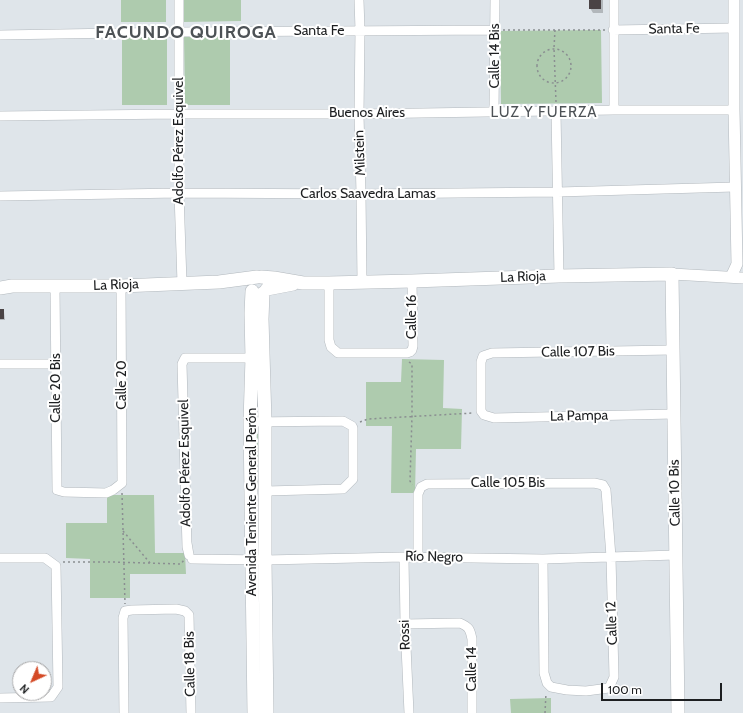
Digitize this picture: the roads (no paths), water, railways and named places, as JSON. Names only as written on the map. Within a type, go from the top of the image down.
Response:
[{"type":"main road","name":"La Rioja","points":[[4,285],[55,287],[219,282],[258,286],[303,282],[329,283],[672,274]]},
{"type":"main road","name":"Calle 10 Bis","points":[[672,274],[678,713]]},
{"type":"main road","name":"Avenida Teniente General Perón","points":[[254,713],[250,422],[252,358],[251,312],[258,286]]},
{"type":"main road","name":"Avenida Teniente General Perón","points":[[258,286],[262,319],[265,422],[267,713]]},
{"type":"street","name":"Adolfo Pérez Esquivel","points":[[178,0],[179,193],[182,283]]},
{"type":"street","name":"Milstein","points":[[359,0],[359,114],[362,282]]},
{"type":"street","name":"Calle 14 Bis","points":[[494,112],[495,0]]},
{"type":"street","points":[[614,0],[614,110]]},
{"type":"street","points":[[731,278],[737,264],[734,110],[734,0]]},
{"type":"street","name":"Santa Fe","points":[[613,30],[734,28]]},
{"type":"street","name":"Santa Fe","points":[[0,35],[360,30],[495,30]]},
{"type":"street","name":"Buenos Aires","points":[[0,116],[734,110]]},
{"type":"street","points":[[556,112],[559,276]]},
{"type":"street","name":"Carlos Saavedra Lamas","points":[[0,196],[179,193],[361,194],[558,192],[735,187]]},
{"type":"street","name":"La Rioja","points":[[672,274],[743,278]]},
{"type":"street","name":"Calle 16","points":[[329,283],[329,340],[331,347],[338,353],[409,352],[412,350],[412,281]]},
{"type":"street","name":"Calle 20","points":[[57,490],[64,492],[106,493],[122,483],[122,286]]},
{"type":"street","name":"Calle 20 Bis","points":[[55,287],[57,490]]},
{"type":"street","name":"Calle 107 Bis","points":[[482,413],[480,362],[483,356],[492,352],[673,350]]},
{"type":"street","name":"Adolfo Pérez Esquivel","points":[[191,557],[187,543],[182,364],[185,358],[252,358]]},
{"type":"street","points":[[0,364],[56,364]]},
{"type":"street","name":"La Pampa","points":[[482,413],[494,418],[674,414]]},
{"type":"street","points":[[250,422],[343,421],[353,428],[353,479],[343,489],[266,491]]},
{"type":"street","name":"Calle 105 Bis","points":[[418,557],[418,494],[421,487],[427,484],[594,483],[603,485]]},
{"type":"street","name":"Calle 12","points":[[543,559],[544,673],[547,683],[551,687],[567,690],[586,691],[609,688],[614,677],[611,557],[606,490],[603,485]]},
{"type":"street","name":"Río Negro","points":[[191,557],[252,560],[404,557],[543,559],[676,555]]},
{"type":"street","name":"Rossi","points":[[404,557],[404,624],[409,713]]},
{"type":"street","points":[[0,558],[45,558],[56,566],[58,687],[51,697],[0,698]]},
{"type":"street","name":"Calle 18 Bis","points":[[124,713],[123,618],[125,611],[176,609],[185,611],[189,615],[191,713]]},
{"type":"street","name":"Calle 14","points":[[404,624],[460,623],[467,627],[472,639],[472,713]]},
{"type":"district","name":"FACUNDO QUIROGA","points":[[186,33]]},
{"type":"district","name":"LUZ Y FUERZA","points":[[544,113]]}]
